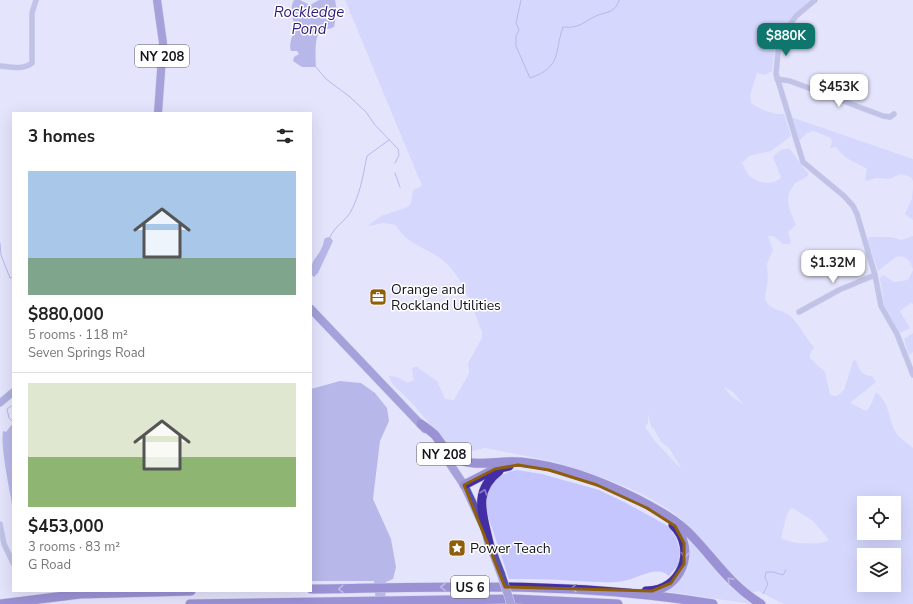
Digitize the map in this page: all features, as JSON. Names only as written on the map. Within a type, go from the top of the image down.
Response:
[{"type":"highway","points":[[421,424],[434,434],[448,453],[458,459],[474,462],[539,465],[577,475],[612,488],[648,505],[684,529],[733,583],[760,604]]},
{"type":"highway","points":[[489,543],[482,510],[483,493],[488,483],[496,474],[510,464]]},
{"type":"highway","points":[[464,485],[495,469],[510,464],[549,470],[597,485],[656,513],[672,523],[680,532],[685,547],[685,560],[680,573],[668,585],[648,591],[627,589],[596,590]]},
{"type":"highway","name":"US 6","points":[[312,589],[522,586],[596,590],[712,604]]},
{"type":"highway","points":[[0,604],[80,594],[154,592]]},
{"type":"highway","name":"US 6","points":[[190,604],[514,599],[618,604]]},
{"type":"main road","name":"NY 208","points":[[157,0],[163,43],[158,112]]},
{"type":"main road","name":"NY 208","points":[[312,310],[421,424],[437,444],[464,485],[477,512],[511,604]]},
{"type":"street","points":[[0,66],[18,68],[28,66],[32,63],[32,13],[36,0]]},
{"type":"street","points":[[815,0],[796,16],[788,27],[778,52],[775,69],[777,79],[803,162],[853,206],[875,275],[881,306],[897,334],[913,375]]},
{"type":"street","points":[[777,79],[790,81],[883,116],[890,117],[894,114]]},
{"type":"street","points":[[799,312],[839,290],[875,275]]},
{"type":"street","points":[[0,403],[12,393]]},
{"type":"street","points":[[0,524],[4,544],[12,561]]},
{"type":"highlighted area","points":[[518,465],[549,470],[597,485],[647,508],[675,526],[684,543],[684,564],[671,583],[652,591],[505,587],[464,485],[495,469]]},
{"type":"shaded area","points":[[345,0],[810,0],[787,23],[778,39],[773,59],[772,71],[765,75],[757,73],[750,95],[751,103],[771,113],[784,114],[791,136],[771,151],[749,156],[742,163],[748,174],[755,180],[764,183],[778,180],[781,177],[773,157],[780,150],[790,149],[809,175],[796,183],[790,190],[788,200],[796,225],[788,232],[791,242],[789,244],[783,244],[773,236],[768,236],[773,250],[767,264],[768,279],[765,298],[769,305],[793,318],[814,347],[810,354],[810,358],[825,372],[830,395],[837,396],[844,390],[853,361],[856,360],[861,371],[866,375],[872,376],[876,382],[850,403],[866,411],[876,392],[887,406],[893,428],[896,433],[913,448],[913,604],[784,604],[758,591],[752,593],[729,572],[681,519],[668,509],[642,494],[612,481],[555,462],[485,448],[472,451],[462,447],[455,449],[395,387],[389,376],[397,377],[408,383],[414,380],[412,369],[417,367],[437,381],[445,399],[454,400],[469,373],[468,363],[482,338],[482,332],[463,286],[446,263],[406,238],[396,225],[383,223],[369,226],[381,216],[408,207],[411,203],[413,190],[422,186]],"holes":[[[724,387],[733,392],[744,405],[731,396]],[[648,414],[651,426],[661,442],[669,448],[681,468],[655,441],[645,427],[648,423]],[[793,508],[813,521],[829,540],[825,542],[805,544],[791,542],[781,538],[786,517],[790,509]]]},
{"type":"shaded area","points":[[791,117],[913,159],[913,181],[911,177],[900,174],[890,179],[876,178],[867,181],[865,180],[867,169],[844,156],[836,147],[830,148],[832,143],[831,138],[814,131],[807,133],[799,141]]},
{"type":"shaded area","points":[[913,187],[913,220],[905,214],[912,198]]},
{"type":"shaded area","points":[[913,236],[913,270],[908,259],[896,257],[878,271],[867,239],[870,237],[891,237],[901,240]]},
{"type":"shaded area","points":[[913,270],[913,304],[911,303],[900,311],[910,328],[900,333],[884,305],[880,278],[883,275],[894,282],[908,280]]},
{"type":"shaded area","points":[[913,333],[913,352],[909,355],[904,339]]},
{"type":"shaded area","points":[[517,470],[542,474],[599,490],[668,526],[676,538],[680,551],[678,565],[669,576],[659,571],[617,582],[509,579],[486,510],[486,502],[489,489],[497,478]]},
{"type":"shaded area","points":[[687,537],[729,586],[751,604],[663,591],[671,587],[682,576],[686,569],[690,554]]},
{"type":"water","name":"Rockledge Pond","points":[[294,0],[300,0],[310,5],[319,0],[335,0],[337,11],[334,27],[321,32],[317,37],[316,67],[302,67],[293,61],[294,57],[299,54],[297,51],[291,51],[290,48],[294,28],[292,9]]},
{"type":"water","points":[[330,237],[333,241],[318,273],[314,277],[312,276],[312,265],[323,246],[325,238]]},
{"type":"water","points":[[340,381],[361,383],[375,393],[387,408],[389,421],[380,441],[373,499],[391,539],[396,567],[393,579],[386,582],[385,604],[376,604],[374,581],[312,581],[312,389]]},
{"type":"water","points":[[12,424],[12,504],[2,438],[3,431],[6,432]]},
{"type":"pier","points":[[289,592],[302,592],[302,600],[291,600]]},
{"type":"waterway","points":[[521,0],[516,23],[519,30],[516,36],[516,46],[530,78],[540,74],[552,64],[557,52],[563,27],[578,26],[598,15],[611,11],[616,7],[619,0]]},
{"type":"waterway","points":[[316,67],[326,79],[350,97],[366,112],[375,125],[398,149],[399,155],[395,163]]},
{"type":"waterway","points":[[330,237],[334,230],[350,213],[361,185],[367,156],[389,140]]},
{"type":"waterway","points":[[395,173],[400,187]]},
{"type":"waterway","points":[[0,243],[1,255],[10,278],[12,277]]},
{"type":"waterway","points":[[12,406],[7,409],[9,418],[12,421]]},
{"type":"waterway","points":[[763,594],[768,584],[765,578],[766,572],[773,572],[783,575],[786,570]]},
{"type":"place","name":"Orange and Rockland Utilities","points":[[378,297]]},
{"type":"place","name":"Power Teach","points":[[457,548]]}]
